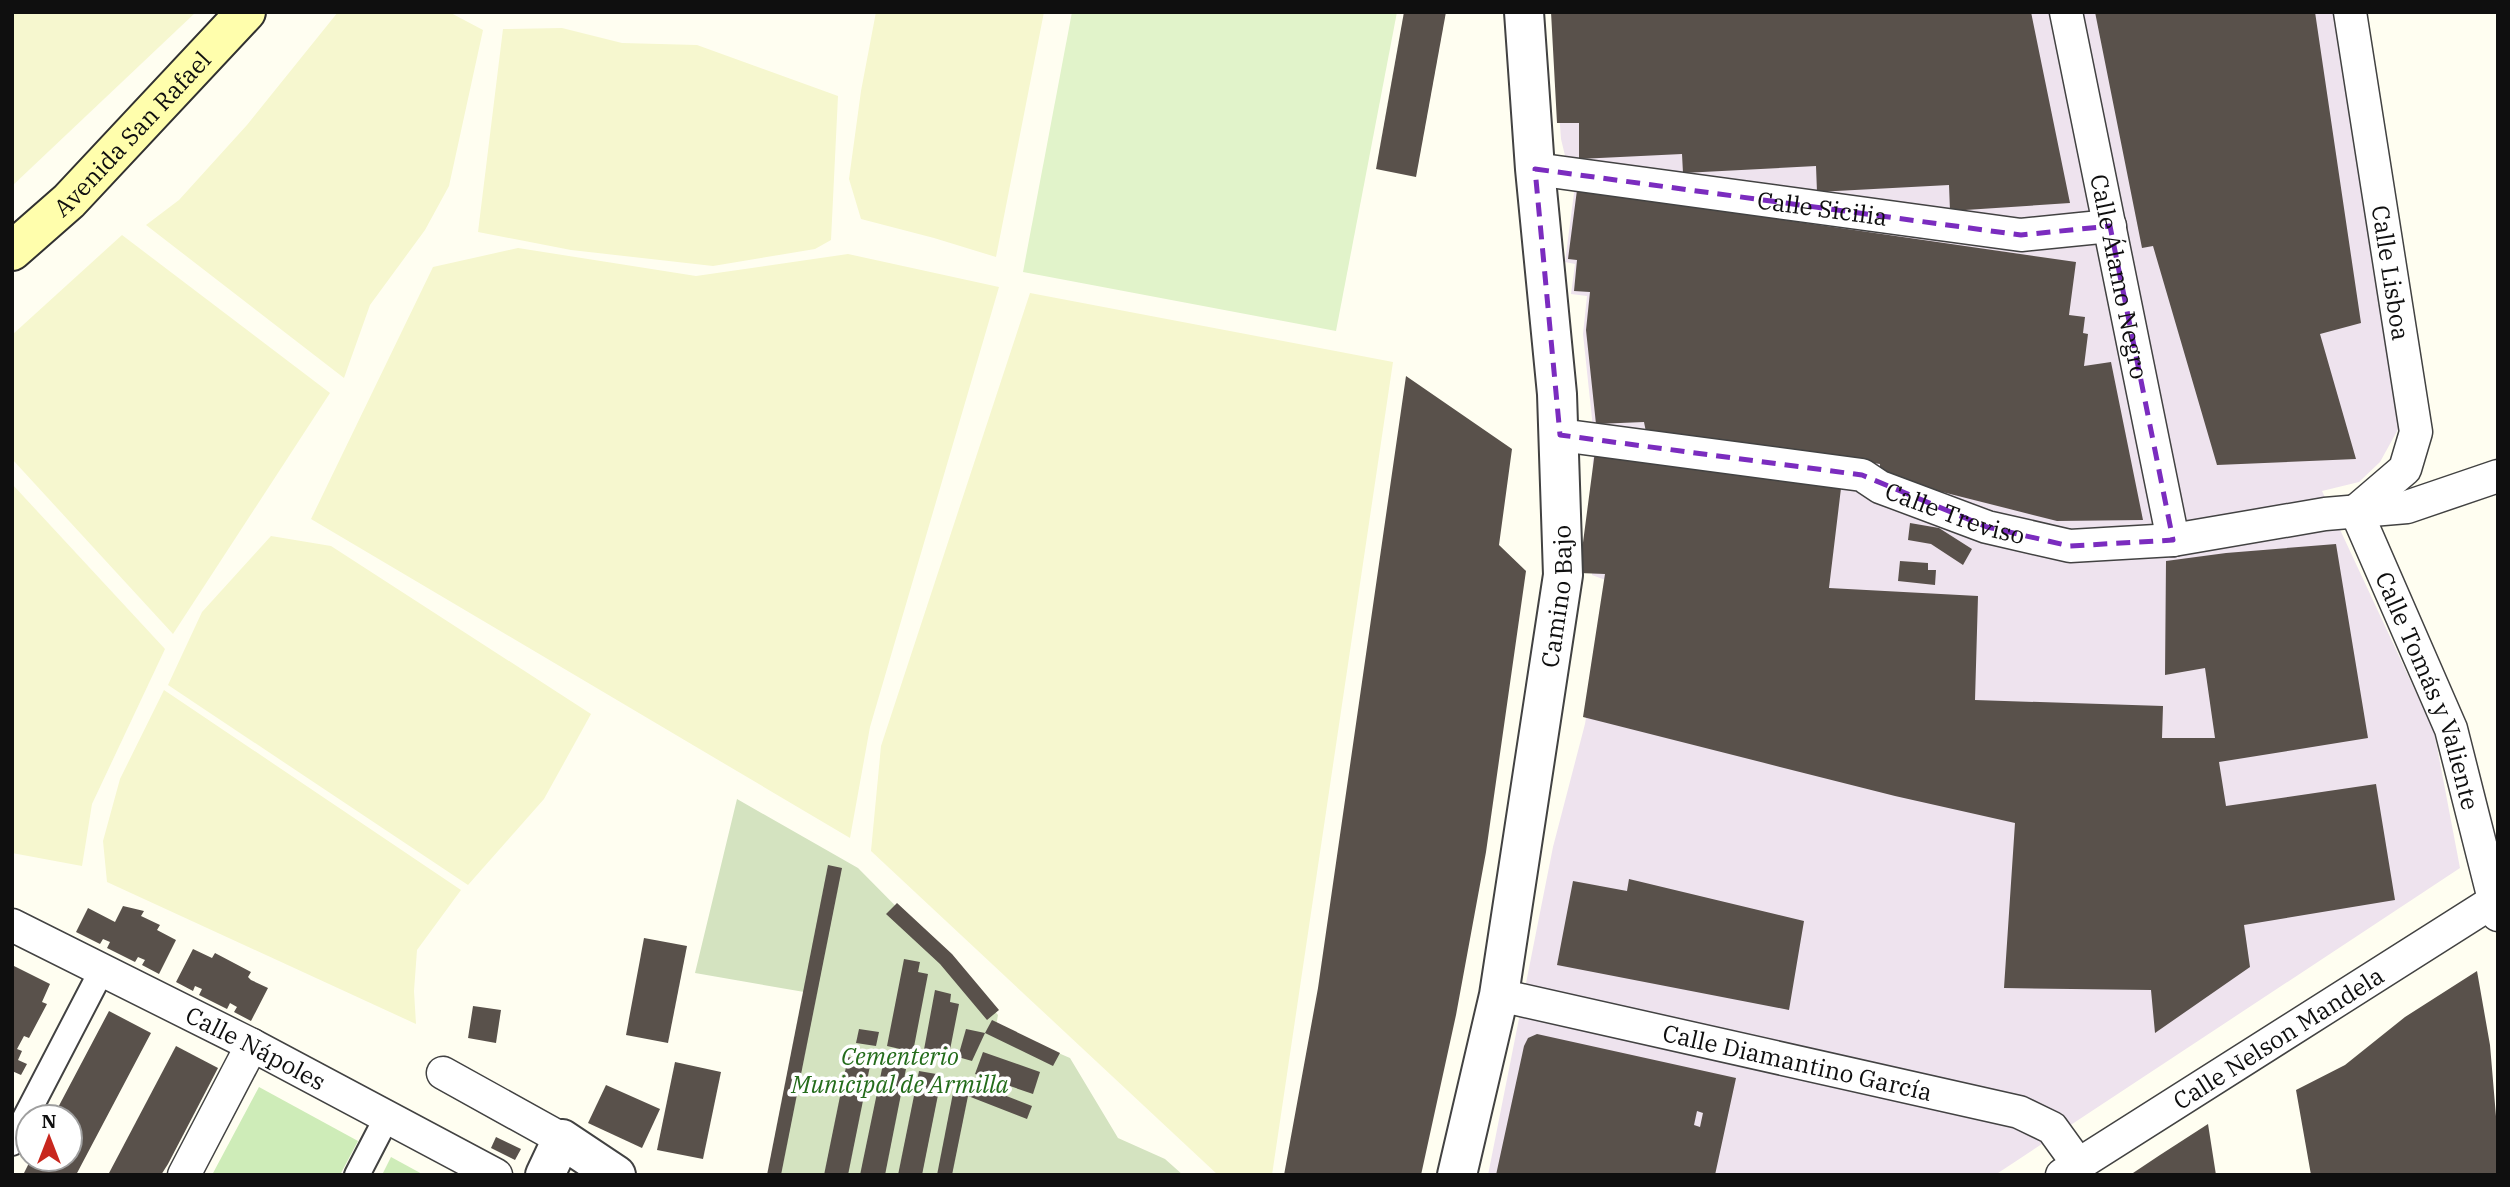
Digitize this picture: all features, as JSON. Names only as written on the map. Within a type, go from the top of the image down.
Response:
[{"type":"main road","name":"Avenida San Rafael","points":[[12,251],[69,201],[246,12]]},
{"type":"street","name":"Camino Bajo","points":[[1457,1175],[1499,995],[1563,575],[1560,435],[1535,169],[1524,12]]},
{"type":"street","name":"Calle Álamo Negro","points":[[2066,12],[2173,540]]},
{"type":"street","name":"Calle Lisboa","points":[[2350,12],[2416,432],[2404,469],[2356,511]]},
{"type":"street","name":"Calle Sicilia","points":[[1535,169],[2021,235],[2109,226]]},
{"type":"street","name":"Calle Treviso","points":[[1560,435],[1862,475],[1880,487],[1987,527],[2070,546],[2173,540],[2356,511],[2407,507],[2498,476]]},
{"type":"street","name":"Calle Tomás y Valiente","points":[[2356,511],[2451,729],[2496,908]]},
{"type":"street","name":"Calle Nelson Mandela","points":[[2070,1169],[2496,908]]},
{"type":"street","name":"Calle Nápoles","points":[[12,925],[103,968],[496,1175]]},
{"type":"street","points":[[12,1143],[103,968]]},
{"type":"street","name":"Calle Diamantino García","points":[[1499,995],[2019,1112],[2052,1128],[2070,1169]]},
{"type":"street","points":[[184,1175],[252,1045]]},
{"type":"street","points":[[443,1073],[562,1139],[616,1175]]},
{"type":"street","points":[[356,1175],[387,1117]]},
{"type":"street","points":[[545,1175],[562,1139]]},
{"type":"highlighted area","points":[[1535,169],[2021,235],[2110,226],[2173,540],[2070,546],[1987,527],[1862,475],[1560,435]]},
{"type":"shaded area","points":[[1552,12],[2334,12],[2401,424],[2380,462],[2359,482],[2322,491],[2434,731],[2460,868],[1995,1175],[1488,1175],[1553,847],[1585,724],[1608,581],[1592,575],[1593,428],[1583,334],[1587,296],[1571,294],[1575,264],[1565,262],[1574,193],[1561,139]]},
{"type":"green space","points":[[12,12],[196,12],[12,186]]},
{"type":"green space","points":[[338,12],[449,12],[483,30],[449,186],[425,230],[370,305],[344,378],[146,225],[179,200],[247,125]]},
{"type":"green space","points":[[876,12],[1044,12],[996,257],[861,219],[849,179],[861,91]]},
{"type":"green space","points":[[1072,12],[1397,12],[1336,331],[1023,272]]},
{"type":"green space","points":[[562,28],[622,43],[697,45],[838,96],[831,240],[815,249],[713,266],[571,250],[478,232],[503,29]]},
{"type":"green space","points":[[122,235],[330,393],[173,634],[12,459],[12,335]]},
{"type":"green space","points":[[518,248],[696,276],[848,254],[999,287],[870,727],[850,838],[311,519],[433,267]]},
{"type":"green space","points":[[1030,293],[1393,362],[1272,1175],[1218,1175],[871,851],[881,746]]},
{"type":"green space","points":[[12,484],[165,649],[92,804],[82,866],[12,853]]},
{"type":"green space","points":[[271,536],[331,546],[591,714],[544,799],[468,885],[168,685],[202,612]]},
{"type":"green space","points":[[164,690],[461,890],[417,950],[414,991],[416,1024],[107,882],[103,841],[120,779]]},
{"type":"green space","name":"Cementerio Municipal de Armilla","points":[[737,799],[858,868],[950,961],[998,1015],[996,1026],[1070,1058],[1118,1138],[1165,1159],[1183,1175],[768,1175],[810,993],[695,973]]},
{"type":"green space","points":[[259,1087],[358,1141],[340,1175],[212,1175]]},
{"type":"green space","points":[[391,1157],[424,1175],[382,1175]]},
{"type":"building","points":[[1404,12],[1446,12],[1416,177],[1376,169]]},
{"type":"building","points":[[1551,12],[2031,12],[2070,203],[1950,211],[1949,185],[1817,192],[1816,166],[1683,173],[1682,154],[1579,159],[1579,123],[1557,123]]},
{"type":"building","points":[[2095,12],[2315,12],[2361,323],[2320,334],[2356,459],[2217,465],[2153,246],[2142,248]]},
{"type":"building","points":[[1577,190],[2076,262],[2069,315],[2085,317],[2083,333],[2088,334],[2084,366],[2111,362],[2143,520],[2057,521],[1879,476],[1880,464],[1646,432],[1644,422],[1596,424],[1586,330],[1590,292],[1574,291],[1577,260],[1568,259]]},
{"type":"building","points":[[1406,376],[1512,449],[1499,545],[1526,571],[1486,852],[1456,1015],[1421,1175],[1284,1175],[1318,988]]},
{"type":"building","points":[[1595,451],[1842,480],[1829,588],[1978,596],[1975,700],[2163,706],[2162,738],[2215,738],[2205,668],[2165,675],[2166,561],[2336,544],[2368,738],[2219,762],[2226,806],[2376,784],[2395,900],[2244,925],[2250,967],[2155,1033],[2151,990],[2004,988],[2015,823],[1895,796],[1583,717],[1605,574],[1579,573]]},
{"type":"building","points":[[1910,523],[1939,528],[1972,549],[1963,565],[1931,544],[1908,540]]},
{"type":"building","points":[[1900,561],[1928,563],[1928,570],[1936,570],[1935,585],[1898,581]]},
{"type":"building","points":[[828,865],[842,868],[781,1175],[767,1175]]},
{"type":"building","points":[[1629,879],[1804,921],[1789,1010],[1557,965],[1573,881],[1627,891]]},
{"type":"building","points":[[897,903],[952,954],[999,1010],[987,1020],[940,964],[886,914]]},
{"type":"building","points":[[123,906],[144,911],[141,916],[160,925],[157,930],[176,940],[159,974],[142,965],[145,960],[138,957],[135,962],[107,948],[110,942],[103,939],[100,944],[76,932],[88,908],[115,922]]},
{"type":"building","points":[[644,938],[687,946],[668,1043],[626,1035]]},
{"type":"building","points":[[193,949],[212,958],[215,953],[251,972],[248,977],[251,980],[268,988],[251,1021],[234,1012],[237,1007],[230,1003],[227,1009],[199,995],[202,989],[195,986],[193,991],[176,982]]},
{"type":"building","points":[[904,959],[920,962],[918,972],[928,974],[913,1052],[887,1046]]},
{"type":"building","points":[[12,965],[50,984],[42,1002],[47,1004],[29,1038],[24,1036],[17,1049],[22,1051],[18,1060],[27,1064],[21,1075],[12,1071]]},
{"type":"building","points":[[2477,971],[2490,1045],[2498,1140],[2498,1175],[2311,1175],[2296,1090],[2345,1065],[2405,1017]]},
{"type":"building","points":[[935,990],[951,994],[950,1002],[959,1004],[948,1060],[923,1055]]},
{"type":"building","points":[[473,1006],[501,1010],[496,1043],[468,1038]]},
{"type":"building","points":[[109,1011],[151,1033],[84,1160],[84,1103],[60,1103]]},
{"type":"building","points":[[992,1020],[1060,1053],[1053,1066],[985,1033]]},
{"type":"building","points":[[859,1029],[879,1032],[876,1046],[856,1043]]},
{"type":"building","points":[[966,1029],[985,1033],[972,1061],[958,1057]]},
{"type":"building","points":[[1537,1034],[1736,1078],[1715,1175],[1496,1175],[1528,1038]],"holes":[[[1697,1111],[1703,1113],[1700,1127],[1694,1125]]]},
{"type":"building","points":[[176,1046],[218,1068],[168,1164],[161,1175],[108,1175]]},
{"type":"building","points":[[983,1052],[1040,1072],[1033,1094],[975,1074]]},
{"type":"building","points":[[848,1057],[871,1061],[848,1175],[824,1175]]},
{"type":"building","points":[[675,1062],[721,1072],[703,1159],[657,1150]]},
{"type":"building","points":[[883,1064],[906,1069],[885,1175],[860,1175]]},
{"type":"building","points":[[919,1071],[942,1075],[922,1175],[898,1175]]},
{"type":"building","points":[[973,1083],[1032,1106],[1027,1119],[968,1096]]},
{"type":"building","points":[[606,1085],[660,1109],[642,1148],[588,1123]]},
{"type":"building","points":[[953,1093],[968,1096],[952,1175],[937,1175]]},
{"type":"building","points":[[2208,1124],[2216,1175],[2130,1175],[2160,1155]]},
{"type":"building","points":[[496,1137],[521,1149],[515,1160],[491,1148]]},
{"type":"building","points":[[24,1173],[77,1173],[76,1175],[23,1175]]}]
